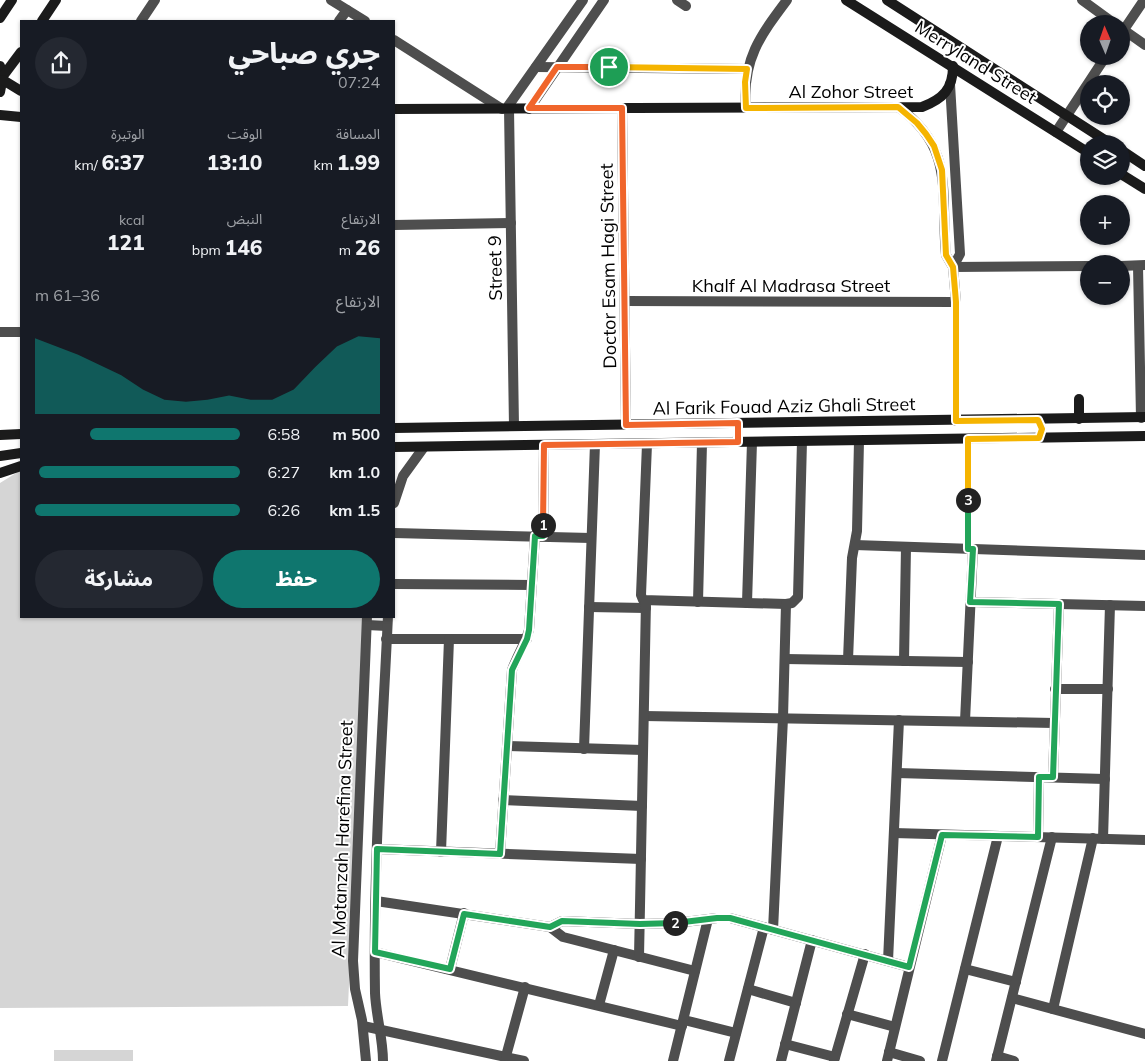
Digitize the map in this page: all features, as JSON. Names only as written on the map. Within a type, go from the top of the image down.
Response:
[{"type":"street","points":[[0,17],[12,0]]},
{"type":"street","points":[[43,20],[56,0]]},
{"type":"street","points":[[142,20],[154,0]]},
{"type":"street","points":[[331,0],[363,20]]},
{"type":"street","points":[[395,41],[506,109],[583,0]]},
{"type":"street","points":[[529,108],[604,0]]},
{"type":"street","points":[[746,108],[745,82],[747,69],[756,43],[787,0]]},
{"type":"street","name":"Merryland Street","points":[[846,0],[1080,147]]},
{"type":"street","name":"Merryland Street","points":[[887,0],[1097,135]]},
{"type":"street","points":[[1082,0],[1102,15]]},
{"type":"street","points":[[1130,17],[1144,0]]},
{"type":"street","points":[[340,20],[347,10]]},
{"type":"street","points":[[1130,35],[1145,45]]},
{"type":"street","points":[[0,92],[2,74],[20,53]]},
{"type":"street","points":[[1056,132],[1100,65]]},
{"type":"street","points":[[953,66],[950,84],[960,254],[953,267]]},
{"type":"street","points":[[536,67],[747,69]]},
{"type":"street","points":[[2,74],[20,91]]},
{"type":"street","name":"Al Zohor Street","points":[[395,109],[922,107],[934,102],[943,95],[950,84]]},
{"type":"street","points":[[898,107],[917,123],[934,146],[939,159],[943,180],[946,255],[953,267],[956,302],[956,421]]},
{"type":"street","points":[[917,123],[922,107]]},
{"type":"street","name":"Doctor Esam Hagi Street","points":[[622,108],[626,425]]},
{"type":"street","name":"Street 9","points":[[506,109],[511,223],[514,426]]},
{"type":"street","points":[[0,115],[20,117]]},
{"type":"street","points":[[1130,156],[1145,166]]},
{"type":"street","points":[[939,159],[955,159]]},
{"type":"street","points":[[1130,180],[1145,189]]},
{"type":"street","points":[[395,225],[511,223]]},
{"type":"street","points":[[953,267],[1080,266]]},
{"type":"street","points":[[1141,266],[1143,418]]},
{"type":"street","name":"Khalf Al Madrasa Street","points":[[625,301],[956,302]]},
{"type":"street","points":[[0,332],[20,332]]},
{"type":"street","points":[[1077,437],[1071,433],[1070,429],[1071,422],[1076,419],[1079,400]]},
{"type":"street","name":"Al Farik Fouad Aziz Ghali Street","points":[[395,428],[1143,418]]},
{"type":"street","points":[[1038,420],[1042,429],[1039,438]]},
{"type":"street","points":[[738,423],[738,442]]},
{"type":"street","points":[[0,456],[16,454],[11,435]]},
{"type":"street","name":"Al Farik Fouad Aziz Ghali Street","points":[[395,447],[1145,436]]},
{"type":"street","points":[[965,721],[970,602],[968,439]]},
{"type":"street","points":[[589,607],[698,602],[792,603],[798,597],[802,441]]},
{"type":"street","points":[[848,660],[852,558],[857,531],[859,441]]},
{"type":"street","points":[[747,603],[752,442]]},
{"type":"street","points":[[698,602],[702,443]]},
{"type":"street","points":[[584,749],[595,444]]},
{"type":"street","points":[[639,957],[646,605],[641,595],[647,444]]},
{"type":"street","points":[[500,854],[512,670],[527,639],[530,621],[532,585],[539,536],[544,445]]},
{"type":"street","points":[[395,500],[403,476],[424,447]]},
{"type":"street","points":[[0,473],[20,466]]},
{"type":"street","points":[[395,533],[591,538]]},
{"type":"street","points":[[855,545],[1145,555]]},
{"type":"street","points":[[904,661],[906,547]]},
{"type":"street","points":[[395,584],[532,585]]},
{"type":"street","points":[[970,602],[1145,606]]},
{"type":"street","points":[[729,1061],[748,989],[768,928],[783,718],[786,604]]},
{"type":"street","points":[[1053,777],[1059,604]]},
{"type":"street","points":[[1052,1009],[1098,838],[1105,779],[1110,605]]},
{"type":"street","points":[[367,621],[387,621]]},
{"type":"street","name":"Al Motanzah Harefina Street","points":[[366,1061],[363,1026],[355,989],[353,961],[367,621]]},
{"type":"street","name":"Al Motanzah Harefina Street","points":[[383,1061],[375,996],[375,952],[377,849],[387,621]]},
{"type":"street","points":[[386,639],[527,639]]},
{"type":"street","points":[[441,852],[449,639]]},
{"type":"street","points":[[785,659],[968,662]]},
{"type":"street","points":[[1055,688],[1108,689]]},
{"type":"street","points":[[644,716],[1054,723]]},
{"type":"street","points":[[888,961],[899,720]]},
{"type":"street","points":[[507,746],[643,750]]},
{"type":"street","points":[[897,773],[1105,779]]},
{"type":"street","points":[[1038,837],[1039,777]]},
{"type":"street","points":[[503,800],[642,806]]},
{"type":"street","points":[[894,834],[1145,840]]},
{"type":"street","points":[[920,1061],[888,1057],[942,835]]},
{"type":"street","points":[[942,1061],[998,836]]},
{"type":"street","points":[[1014,1061],[996,1059],[1052,837]]},
{"type":"street","points":[[377,849],[641,859]]},
{"type":"street","points":[[376,900],[550,927],[563,937],[695,971]]},
{"type":"street","points":[[450,969],[464,914]]},
{"type":"street","points":[[550,927],[562,921],[640,924],[730,918],[909,967]]},
{"type":"street","points":[[673,1061],[708,919]]},
{"type":"street","points":[[781,1061],[812,940]]},
{"type":"street","points":[[599,1006],[614,950]]},
{"type":"street","points":[[375,952],[599,1006],[736,1032]]},
{"type":"street","points":[[785,1044],[834,1059],[865,954]]},
{"type":"street","points":[[965,969],[1016,982]]},
{"type":"street","points":[[506,1056],[525,987]]},
{"type":"street","points":[[748,989],[796,1003]]},
{"type":"street","points":[[1012,998],[1145,1034]]},
{"type":"street","points":[[847,1014],[895,1027]]},
{"type":"street","points":[[363,1026],[380,1028],[524,1061]]},
{"type":"shaded area","points":[[20,471],[20,618],[366,618],[348,1006],[0,1008],[0,483]]},
{"type":"shaded area","points":[[54,1050],[133,1050],[133,1061],[54,1061]]},
{"type":"route","points":[[557,67],[609,67],[747,69],[745,82],[746,108],[898,107],[908,114],[934,146],[942,170],[946,255],[953,267],[956,302],[956,421],[1038,420],[1041,424],[1042,429],[1039,438],[968,439],[968,549],[973,549],[970,602],[1059,604],[1053,777],[1039,777],[1038,837],[942,835],[909,967],[730,918],[640,924],[562,921],[550,927],[464,914],[450,969],[375,952],[377,849],[500,854],[512,670],[518,654],[527,639],[529,630],[535,536],[543,536],[544,445],[738,442],[738,423],[626,425],[622,108],[529,108],[557,67]]}]
